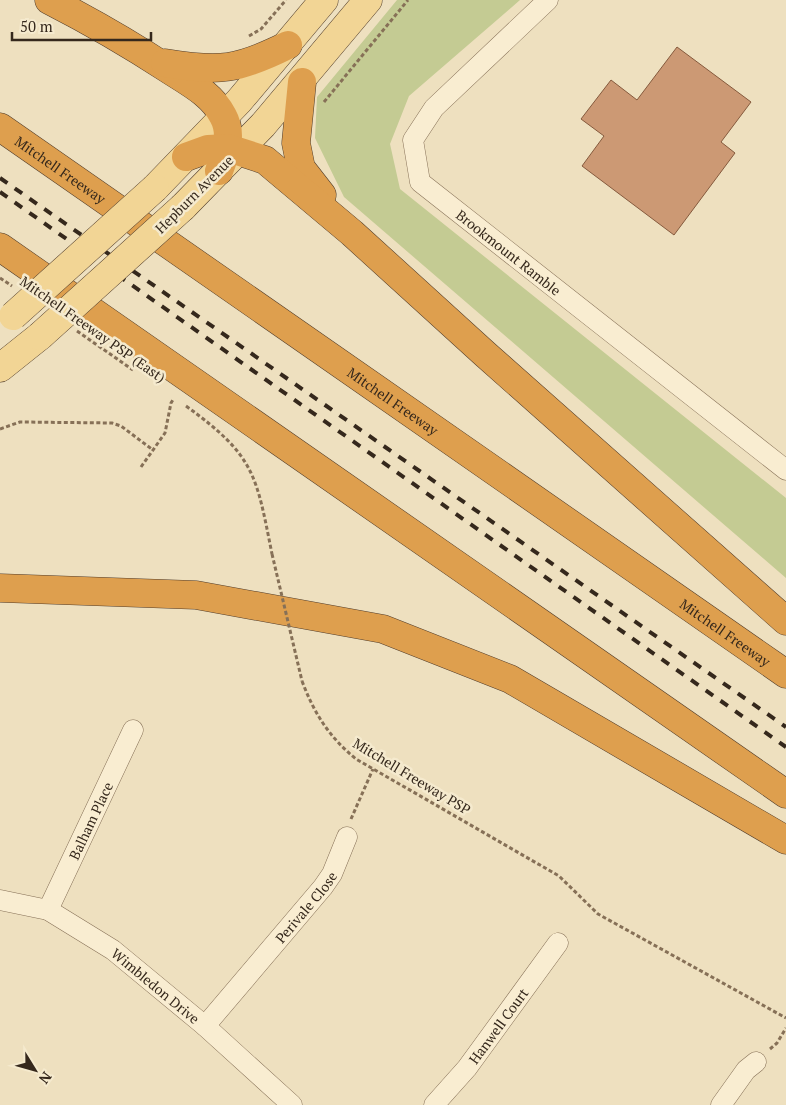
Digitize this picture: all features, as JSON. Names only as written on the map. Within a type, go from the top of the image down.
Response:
[{"type":"highway","points":[[49,0],[110,31],[208,97],[224,117],[228,131],[228,156]]},
{"type":"highway","points":[[156,61],[199,68],[225,68],[257,61],[288,45]]},
{"type":"highway","points":[[302,82],[296,143],[301,168],[352,233]]},
{"type":"highway","name":"Mitchell Freeway","points":[[0,127],[786,674]]},
{"type":"highway","points":[[186,157],[208,150],[228,156],[265,160],[352,233],[786,621]]},
{"type":"highway","points":[[0,247],[786,794]]},
{"type":"highway","points":[[0,588],[196,595],[383,629],[510,679],[786,840]]},
{"type":"main road","points":[[11,311],[155,188],[224,117],[288,45],[324,0]]},
{"type":"main road","name":"Hepburn Avenue","points":[[0,368],[40,336],[183,207],[228,156],[302,82],[368,0]]},
{"type":"street","name":"Brookmount Ramble","points":[[548,0],[434,108],[413,140],[420,182],[786,470]]},
{"type":"street","name":"Balham Place","points":[[48,910],[133,730]]},
{"type":"street","name":"Perivale Close","points":[[205,1026],[323,887],[332,874],[347,837]]},
{"type":"street","name":"Wimbledon Drive","points":[[0,900],[48,910],[113,950],[205,1026],[292,1105]]},
{"type":"street","name":"Hanwell Court","points":[[434,1105],[467,1068],[558,943]]},
{"type":"street","points":[[721,1105],[746,1070],[756,1062]]},
{"type":"path","points":[[323,107],[325,99],[408,0]]},
{"type":"path","points":[[246,38],[261,29],[285,1]]},
{"type":"path","name":"Mitchell Freeway PSP (East)","points":[[0,278],[11,311]]},
{"type":"path","name":"Mitchell Freeway PSP (East)","points":[[76,330],[141,376]]},
{"type":"path","name":"Mitchell Freeway PSP (East)","points":[[166,392],[174,398]]},
{"type":"path","points":[[141,466],[167,428],[171,403],[174,398]]},
{"type":"path","name":"Mitchell Freeway PSP","points":[[174,398],[221,432],[244,459],[259,490],[302,681],[312,707],[328,732],[348,753],[559,876],[598,914],[786,1018]]},
{"type":"path","points":[[0,429],[20,422],[112,423],[121,426],[152,450]]},
{"type":"path","points":[[347,837],[352,812],[373,769]]},
{"type":"path","points":[[756,1062],[777,1043],[786,1028]]},
{"type":"green space","points":[[397,0],[520,0],[409,96],[390,144],[400,189],[786,498],[786,578],[344,197],[315,138],[317,97]]},
{"type":"building","points":[[677,47],[751,102],[721,142],[735,153],[674,235],[582,166],[604,136],[581,119],[611,80],[637,100]]},
{"type":"railway","points":[[0,178],[786,727]]},
{"type":"railway","points":[[0,192],[786,747]]}]
